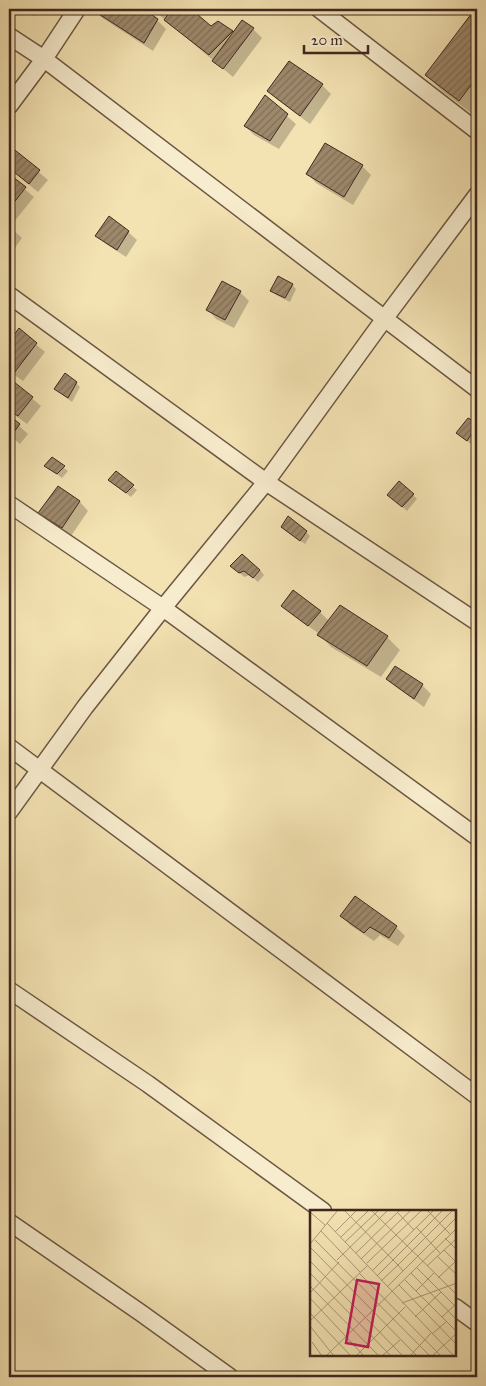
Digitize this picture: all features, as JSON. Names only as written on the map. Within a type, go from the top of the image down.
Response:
[{"type":"street","points":[[9,106],[44,59],[77,9]]},
{"type":"street","points":[[319,9],[477,131]]},
{"type":"street","points":[[9,36],[44,59],[477,389]]},
{"type":"street","points":[[9,812],[85,707],[266,482],[385,318],[477,196]]},
{"type":"street","points":[[9,295],[266,482],[477,622]]},
{"type":"street","points":[[9,504],[163,608],[477,837]]},
{"type":"street","points":[[9,747],[477,1096]]},
{"type":"street","points":[[9,990],[148,1084],[322,1210]]},
{"type":"street","points":[[9,1222],[230,1377]]},
{"type":"street","points":[[456,1308],[477,1323]]},
{"type":"building","points":[[91,9],[143,9],[158,19],[144,43]]},
{"type":"building","points":[[172,9],[191,9],[211,26],[218,21],[233,31],[209,55],[164,20]]},
{"type":"building","points":[[475,9],[477,9],[477,77],[459,101],[425,75]]},
{"type":"building","points":[[242,20],[254,28],[223,69],[212,61]]},
{"type":"building","points":[[289,61],[323,84],[300,116],[267,91]]},
{"type":"building","points":[[265,95],[288,114],[270,141],[244,126]]},
{"type":"building","points":[[325,143],[363,165],[344,197],[306,174]]},
{"type":"building","points":[[11,147],[40,170],[29,184],[9,168],[9,150]]},
{"type":"building","points":[[9,174],[26,187],[9,209]]},
{"type":"building","points":[[109,216],[129,231],[117,250],[95,236]]},
{"type":"building","points":[[278,276],[293,284],[285,298],[270,291]]},
{"type":"building","points":[[222,281],[241,291],[225,320],[206,310]]},
{"type":"building","points":[[19,328],[37,343],[14,373],[9,370],[9,342]]},
{"type":"building","points":[[65,373],[77,382],[68,398],[54,389]]},
{"type":"building","points":[[9,378],[33,397],[18,416],[9,410]]},
{"type":"building","points":[[9,415],[20,424],[11,436],[9,435]]},
{"type":"building","points":[[468,418],[477,423],[477,425],[467,441],[456,433]]},
{"type":"building","points":[[52,457],[65,466],[57,474],[44,466]]},
{"type":"building","points":[[116,471],[134,485],[126,493],[108,480]]},
{"type":"building","points":[[399,481],[414,494],[402,507],[387,495]]},
{"type":"building","points":[[58,486],[80,501],[62,528],[38,513]]},
{"type":"building","points":[[288,516],[307,531],[300,541],[281,527]]},
{"type":"building","points":[[242,554],[260,570],[253,578],[244,571],[239,573],[230,566]]},
{"type":"building","points":[[293,590],[321,611],[308,626],[281,606]]},
{"type":"building","points":[[340,605],[388,636],[367,666],[317,635]]},
{"type":"building","points":[[395,666],[423,684],[414,699],[386,679]]},
{"type":"building","points":[[355,896],[397,926],[389,938],[370,927],[364,933],[340,916]]}]
